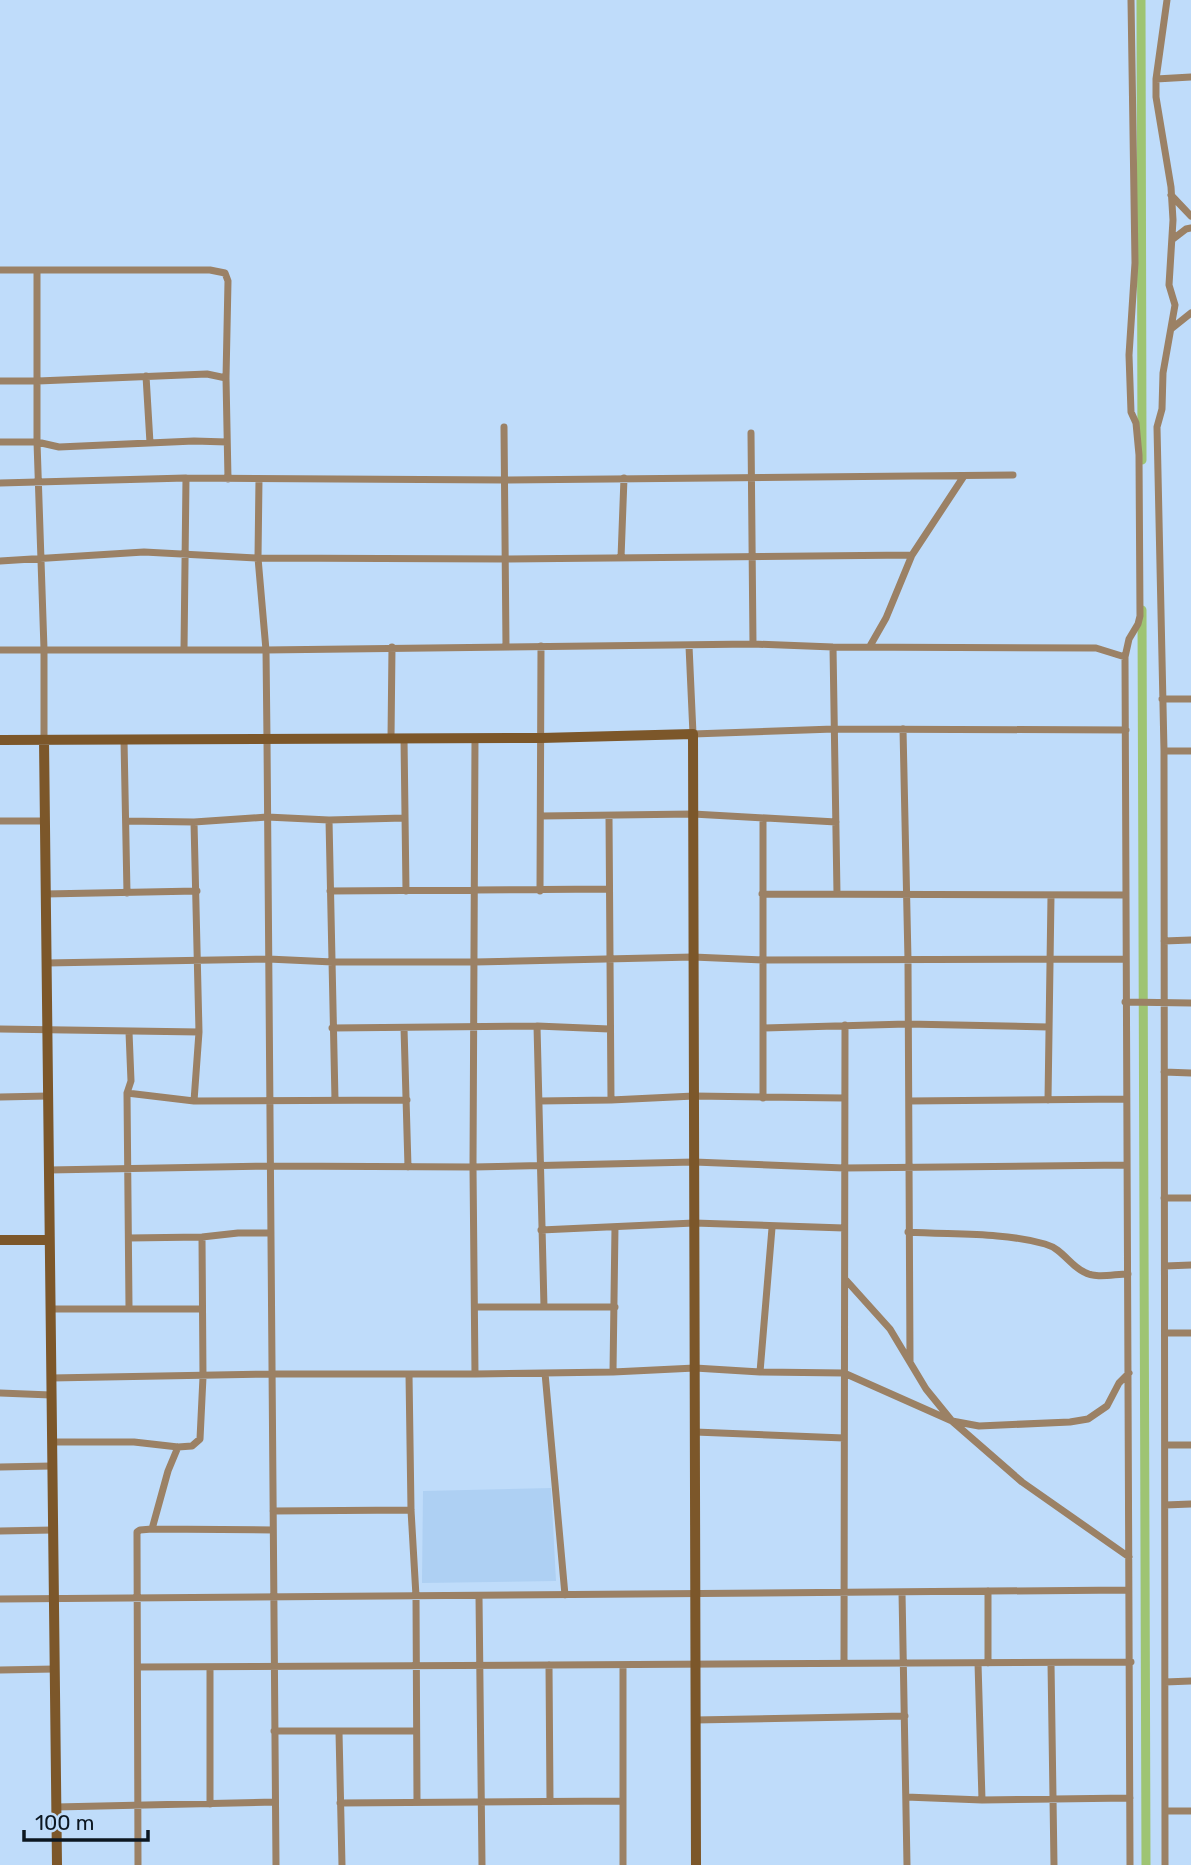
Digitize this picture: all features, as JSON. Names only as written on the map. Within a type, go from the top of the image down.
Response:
[{"type":"street","points":[[1130,1865],[1125,657],[1129,639],[1138,624],[1140,609],[1139,455],[1136,423],[1131,412],[1129,355],[1135,263],[1131,0]]},
{"type":"street","points":[[1165,1865],[1164,751],[1157,427],[1162,409],[1163,373],[1175,305],[1169,285],[1171,195],[1156,97],[1156,79],[1167,0]]},
{"type":"street","points":[[1156,79],[1191,77]]},
{"type":"street","points":[[1171,195],[1187,206],[1191,216]]},
{"type":"street","points":[[1172,239],[1191,228]]},
{"type":"street","points":[[0,270],[221,271],[228,281],[228,479]]},
{"type":"street","points":[[37,271],[37,442],[44,649],[57,1865]]},
{"type":"street","points":[[1171,328],[1191,313]]},
{"type":"street","points":[[0,381],[207,374],[226,379]]},
{"type":"street","points":[[146,376],[150,443]]},
{"type":"street","points":[[504,427],[506,646]]},
{"type":"street","points":[[751,433],[753,644]]},
{"type":"street","points":[[0,443],[37,442],[59,447],[194,441],[227,443]]},
{"type":"street","points":[[0,483],[186,478],[505,480],[1013,475]]},
{"type":"street","points":[[870,646],[886,618],[912,555],[964,476]]},
{"type":"street","points":[[184,650],[186,478]]},
{"type":"street","points":[[621,558],[624,478]]},
{"type":"street","points":[[259,479],[258,558],[266,650],[276,1865]]},
{"type":"street","points":[[0,561],[105,553],[258,558],[506,559],[912,555]]},
{"type":"street","points":[[0,650],[266,650],[753,644],[1096,648],[1125,657]]},
{"type":"street","points":[[540,891],[541,646]]},
{"type":"street","points":[[689,646],[693,734],[696,1865]]},
{"type":"street","points":[[833,647],[837,894]]},
{"type":"street","points":[[391,738],[392,648]]},
{"type":"street","points":[[1162,699],[1191,699]]},
{"type":"street","points":[[0,740],[541,738],[834,729],[1126,730]]},
{"type":"street","points":[[903,729],[908,960],[909,1361]]},
{"type":"street","points":[[404,738],[407,891]]},
{"type":"street","points":[[475,738],[475,1374]]},
{"type":"street","points":[[124,740],[127,893]]},
{"type":"street","points":[[1164,751],[1191,751]]},
{"type":"street","points":[[541,816],[693,814],[836,822]]},
{"type":"street","points":[[609,816],[611,1100]]},
{"type":"street","points":[[126,821],[194,822],[267,817],[329,820],[404,818]]},
{"type":"street","points":[[329,820],[335,1100]]},
{"type":"street","points":[[763,820],[763,1098]]},
{"type":"street","points":[[0,821],[44,821]]},
{"type":"street","points":[[194,822],[199,1032],[194,1101]]},
{"type":"street","points":[[330,891],[609,889]]},
{"type":"street","points":[[45,894],[197,891]]},
{"type":"street","points":[[762,894],[1126,895]]},
{"type":"street","points":[[1048,1100],[1051,896]]},
{"type":"street","points":[[1164,941],[1191,940]]},
{"type":"street","points":[[46,963],[268,959],[475,962],[693,957],[763,960],[1125,959]]},
{"type":"street","points":[[1125,1002],[1191,1003]]},
{"type":"street","points":[[764,1028],[907,1024],[1048,1027]]},
{"type":"street","points":[[332,1028],[537,1026],[609,1029]]},
{"type":"street","points":[[537,1026],[544,1307]]},
{"type":"street","points":[[844,1664],[845,1026]]},
{"type":"street","points":[[404,1028],[408,1167]]},
{"type":"street","points":[[0,1029],[199,1032]]},
{"type":"street","points":[[129,1032],[129,1307]]},
{"type":"street","points":[[1164,1072],[1191,1073]]},
{"type":"street","points":[[127,1093],[194,1101],[407,1100]]},
{"type":"street","points":[[0,1097],[48,1096]]},
{"type":"street","points":[[540,1101],[694,1096],[844,1098]]},
{"type":"street","points":[[909,1101],[1126,1099]]},
{"type":"street","points":[[48,1170],[128,1167],[473,1167],[694,1162],[844,1168],[1126,1165]]},
{"type":"street","points":[[1164,1198],[1191,1198]]},
{"type":"street","points":[[541,1230],[694,1223],[844,1228]]},
{"type":"street","points":[[613,1372],[615,1227]]},
{"type":"street","points":[[760,1372],[772,1227]]},
{"type":"street","points":[[908,1232],[1004,1237],[1038,1242],[1057,1249],[1083,1272],[1093,1275],[1128,1274]]},
{"type":"street","points":[[129,1238],[271,1233]]},
{"type":"street","points":[[52,1442],[134,1442],[178,1447],[192,1446],[200,1439],[203,1377],[202,1237]]},
{"type":"street","points":[[0,1240],[49,1240]]},
{"type":"street","points":[[1165,1266],[1191,1265]]},
{"type":"street","points":[[844,1278],[890,1329],[926,1389],[952,1420],[1022,1482],[1129,1557]]},
{"type":"street","points":[[475,1307],[615,1307]]},
{"type":"street","points":[[50,1309],[202,1309]]},
{"type":"street","points":[[1165,1333],[1191,1333]]},
{"type":"street","points":[[51,1378],[613,1372],[695,1368],[844,1373],[952,1420],[979,1426],[1045,1424],[1088,1419],[1107,1406],[1119,1382],[1129,1373]]},
{"type":"street","points":[[545,1373],[565,1595]]},
{"type":"street","points":[[409,1374],[411,1510],[416,1596],[417,1802]]},
{"type":"street","points":[[0,1393],[51,1395]]},
{"type":"street","points":[[695,1432],[844,1438]]},
{"type":"street","points":[[1165,1445],[1191,1445]]},
{"type":"street","points":[[152,1529],[168,1471],[178,1447]]},
{"type":"street","points":[[0,1467],[52,1466]]},
{"type":"street","points":[[1165,1505],[1191,1504]]},
{"type":"street","points":[[273,1511],[411,1510]]},
{"type":"street","points":[[138,1865],[137,1532],[152,1529],[273,1530]]},
{"type":"street","points":[[0,1531],[53,1530]]},
{"type":"street","points":[[0,1600],[1128,1590]]},
{"type":"street","points":[[988,1591],[988,1663]]},
{"type":"street","points":[[902,1592],[907,1865]]},
{"type":"street","points":[[479,1596],[482,1865]]},
{"type":"street","points":[[1051,1662],[1055,1865]]},
{"type":"street","points":[[138,1667],[1131,1662]]},
{"type":"street","points":[[978,1663],[982,1800]]},
{"type":"street","points":[[549,1665],[550,1801]]},
{"type":"street","points":[[623,1665],[623,1865]]},
{"type":"street","points":[[210,1667],[210,1804]]},
{"type":"street","points":[[0,1670],[55,1670]]},
{"type":"street","points":[[1165,1682],[1191,1681]]},
{"type":"street","points":[[695,1720],[905,1716]]},
{"type":"street","points":[[274,1731],[416,1731]]},
{"type":"street","points":[[339,1732],[341,1865]]},
{"type":"street","points":[[906,1797],[982,1800],[1130,1798]]},
{"type":"street","points":[[340,1803],[623,1801]]},
{"type":"street","points":[[57,1807],[275,1802]]},
{"type":"street","points":[[1165,1811],[1191,1811]]},
{"type":"shaded area","points":[[551,1488],[556,1581],[422,1583],[423,1491]]},
{"type":"waterway","points":[[1141,0],[1142,460]]},
{"type":"waterway","points":[[1142,610],[1146,1865]]}]
